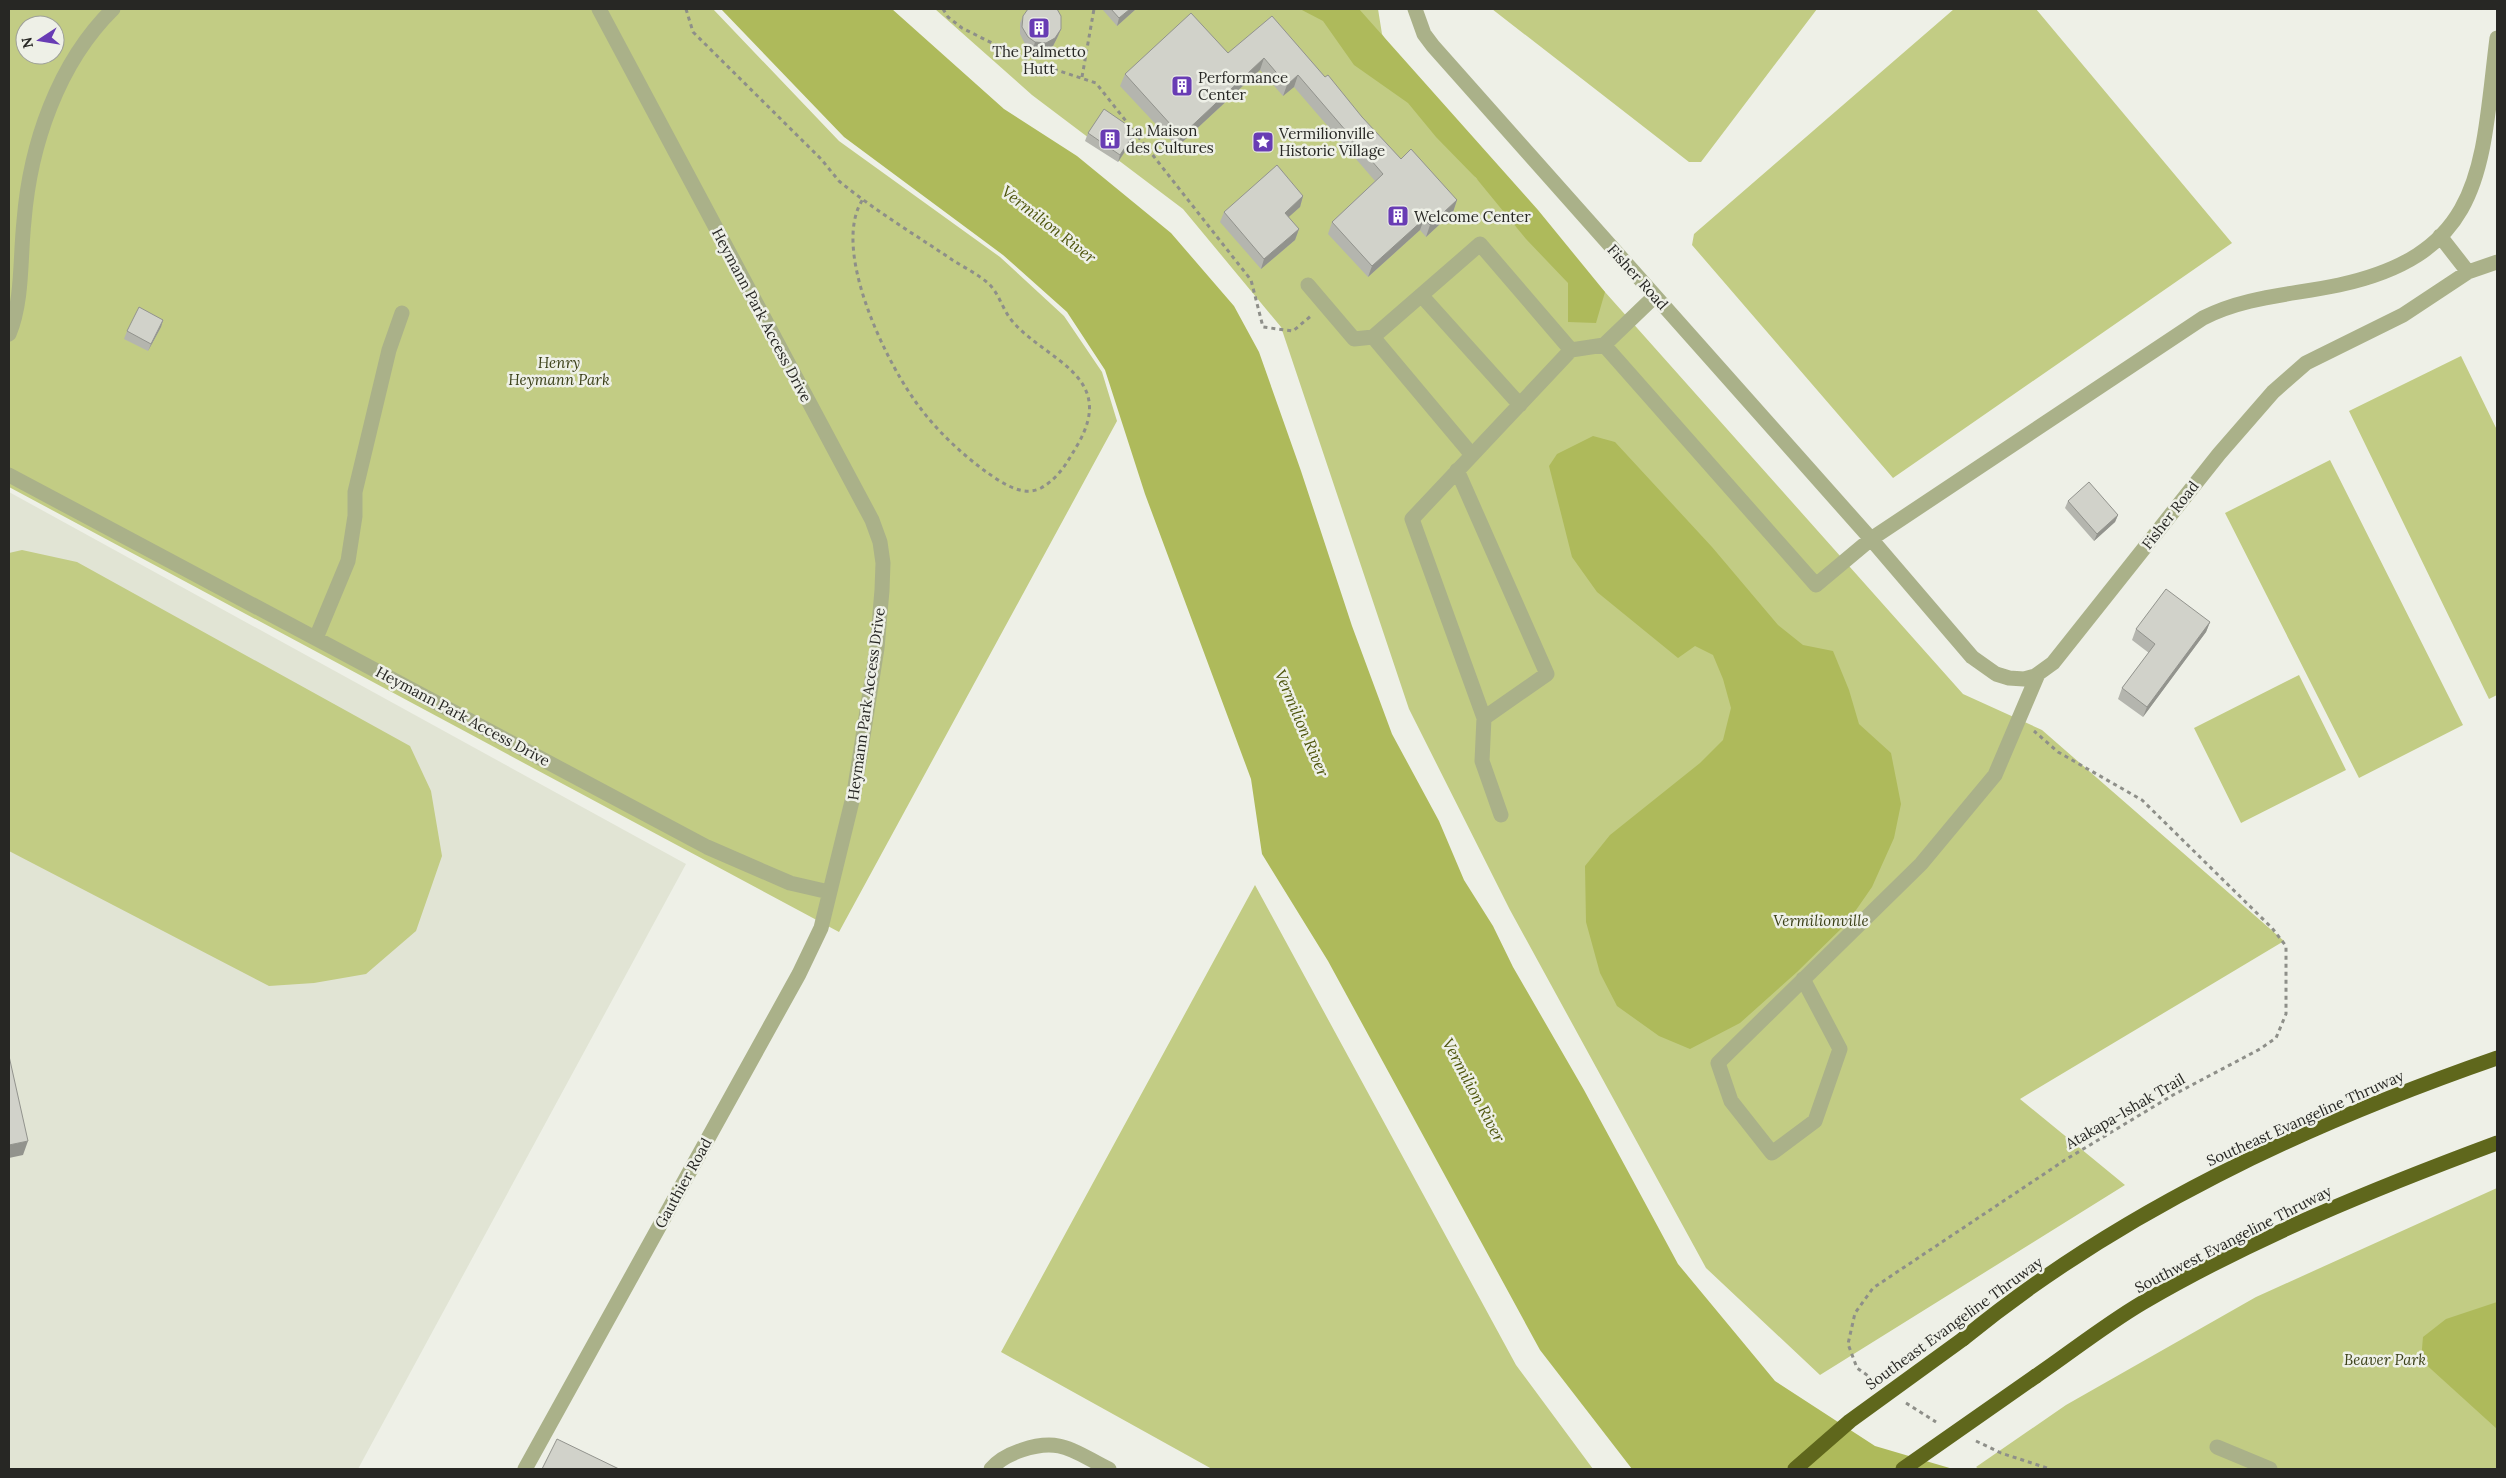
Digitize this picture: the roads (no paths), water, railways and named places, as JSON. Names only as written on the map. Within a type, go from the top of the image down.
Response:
[{"type":"highway","name":"Southeast Evangeline Thruway","points":[[1795,1469],[1850,1421],[1963,1339],[2014,1298],[2114,1234],[2246,1160],[2372,1104],[2497,1058]]},
{"type":"highway","name":"Southwest Evangeline Thruway","points":[[1903,1469],[2141,1304],[2300,1222],[2409,1176],[2497,1143]]},
{"type":"street","points":[[9,334],[20,281],[24,220],[33,167],[48,114],[67,70],[83,42],[113,9]]},
{"type":"street","name":"Heymann Park Access Drive","points":[[9,475],[707,847],[790,883],[829,892],[839,862],[854,793],[877,648],[883,563],[880,542],[872,520],[853,483],[599,9]]},
{"type":"street","name":"Fisher Road","points":[[1415,9],[1424,34],[1433,46],[1871,538],[1972,657],[1984,667],[2009,678],[2024,679],[2038,674],[2053,663],[2219,454],[2273,392],[2306,363],[2403,315],[2468,272],[2497,262]]},
{"type":"street","points":[[1604,345],[1816,585],[1871,538],[2203,318],[2225,307],[2256,299],[2338,286],[2383,274],[2410,260],[2440,236],[2452,224],[2467,202],[2482,158],[2497,38]]},
{"type":"street","points":[[2440,236],[2468,272]]},
{"type":"street","points":[[1308,285],[1354,339],[1373,337],[1480,244],[1571,350]]},
{"type":"street","points":[[1421,295],[1520,405]]},
{"type":"street","points":[[1501,815],[1482,761],[1484,718],[1412,519],[1571,350],[1604,345],[1655,296]]},
{"type":"street","points":[[316,638],[348,561],[355,516],[355,492],[389,350],[402,313]]},
{"type":"street","points":[[1373,337],[1472,455]]},
{"type":"street","points":[[1457,470],[1547,674],[1484,718]]},
{"type":"street","points":[[1803,979],[1840,1049],[1814,1121],[1772,1153],[1731,1101],[1718,1063],[1803,979],[1922,864],[1995,775],[2038,674]]},
{"type":"street","name":"Gauthier Road","points":[[526,1469],[799,974],[821,928],[829,892]]},
{"type":"street","points":[[991,1469],[1000,1460],[1016,1452],[1040,1446],[1057,1445],[1109,1469]]},
{"type":"street","points":[[2217,1447],[2270,1469]]},
{"type":"water","name":"Vermilion River","points":[[721,9],[892,9],[1004,109],[1077,156],[1171,233],[1234,306],[1259,352],[1301,471],[1352,626],[1392,734],[1439,821],[1464,880],[1493,926],[1513,967],[1584,1090],[1678,1264],[1775,1381],[1875,1446],[1953,1469],[1632,1469],[1540,1350],[1328,961],[1262,854],[1251,779],[1145,494],[1105,370],[1067,312],[1003,255],[844,137]]},
{"type":"water","points":[[1300,9],[1359,9],[1538,210],[1605,292],[1596,323],[1568,322],[1568,283],[1526,239],[1476,178],[1436,137],[1408,103],[1354,65],[1323,21]]},
{"type":"water","points":[[1593,436],[1615,442],[1712,547],[1778,625],[1803,645],[1833,651],[1849,690],[1859,724],[1891,753],[1901,804],[1894,838],[1872,887],[1847,923],[1797,972],[1740,1023],[1690,1049],[1659,1036],[1617,1006],[1600,973],[1586,922],[1585,866],[1610,835],[1700,763],[1723,740],[1731,708],[1723,679],[1713,655],[1695,646],[1678,658],[1597,592],[1572,557],[1549,466],[1557,454]]},
{"type":"water","points":[[2497,1302],[2497,1429],[2421,1360],[2423,1337],[2446,1319]]},
{"type":"place","name":"The Palmetto Hutt","points":[[1039,28]]},
{"type":"place","name":"Performance Center","points":[[1182,86]]},
{"type":"place","name":"La Maison des Cultures","points":[[1110,139]]},
{"type":"place","name":"Vermilionville Historic Village","points":[[1263,142]]},
{"type":"place","name":"Welcome Center","points":[[1398,216]]},
{"type":"park label","name":"Henry Heymann Park","points":[[559,370]]},
{"type":"park label","name":"Vermilionville","points":[[1821,920]]},
{"type":"park label","name":"Beaver Park","points":[[2385,1359]]}]
